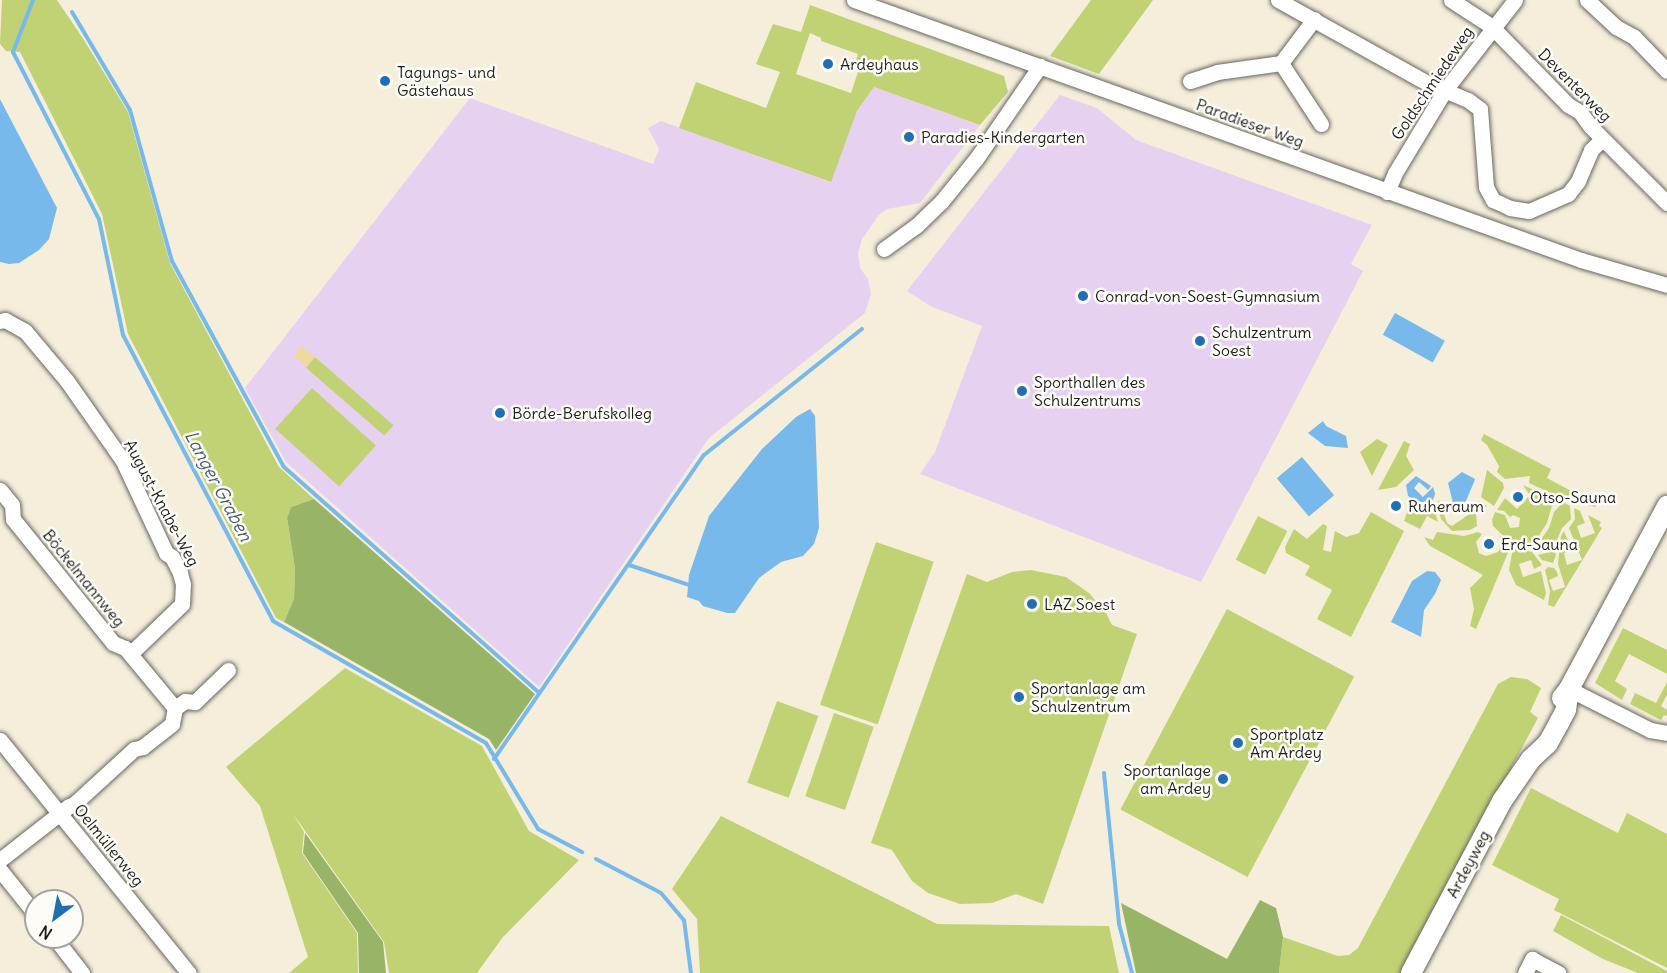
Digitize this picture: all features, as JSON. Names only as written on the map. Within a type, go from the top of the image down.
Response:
[{"type":"main road","name":"Ardeyweg","points":[[1411,973],[1502,801],[1531,759],[1548,743],[1559,723],[1566,710],[1569,689],[1666,504]]},
{"type":"street","name":"Paradieser Weg","points":[[854,0],[1387,192],[1634,278],[1667,285]]},
{"type":"street","points":[[1278,0],[1445,90],[1468,100],[1480,109],[1486,187],[1493,200],[1510,208],[1529,211],[1568,194],[1578,181],[1591,150],[1602,139]]},
{"type":"street","name":"Deventerweg","points":[[1451,0],[1491,26],[1568,105],[1580,112],[1602,139],[1667,203]]},
{"type":"street","name":"Goldschmiedeweg","points":[[1387,192],[1395,173],[1445,90],[1491,26],[1515,0]]},
{"type":"street","points":[[1587,0],[1616,27],[1634,37],[1667,71]]},
{"type":"street","points":[[1190,81],[1217,72],[1281,63],[1314,19]]},
{"type":"street","points":[[1281,63],[1321,124]]},
{"type":"street","points":[[884,249],[916,226],[942,202],[983,150],[1040,66]]},
{"type":"street","name":"Paradieser Weg","points":[[1634,278],[1667,296]]},
{"type":"street","name":"August-Knabe-Weg","points":[[0,321],[5,320],[25,331],[67,381],[123,461],[166,553],[172,557],[180,573],[183,584],[182,604],[130,654]]},
{"type":"street","name":"Böckelmannweg","points":[[0,490],[12,505],[13,519],[20,528],[113,643],[130,654],[175,708]]},
{"type":"street","points":[[0,860],[98,783],[134,749],[143,747],[172,724],[175,708],[185,701],[195,702],[228,670]]},
{"type":"street","points":[[1569,689],[1650,730],[1667,733]]},
{"type":"street","name":"Oelmüllerweg","points":[[0,741],[189,973]]},
{"type":"street","points":[[0,870],[24,900]]},
{"type":"street","points":[[63,949],[82,973]]},
{"type":"street","points":[[1525,973],[1532,959],[1558,973]]},
{"type":"shaded area","name":"Börde-Berufskolleg","points":[[874,87],[980,125],[920,203],[887,209],[879,215],[862,239],[858,253],[860,268],[868,279],[871,294],[865,313],[709,438],[539,687],[286,462],[245,388],[470,98],[653,164],[659,149],[648,128],[661,121],[830,182],[857,111]]},
{"type":"shaded area","points":[[1060,95],[1097,108],[1136,140],[1372,225],[1351,264],[1363,271],[1201,582],[920,474],[935,452],[982,326],[930,306],[907,291]]},
{"type":"green space","points":[[2,0],[57,0],[84,40],[128,112],[170,263],[279,467],[314,499],[291,507],[287,518],[295,568],[294,599],[284,622],[276,618],[128,334],[102,214],[20,52],[6,51],[0,44]]},
{"type":"green space","points":[[1091,0],[1153,0],[1099,74],[1050,56]]},
{"type":"green space","points":[[810,5],[1004,76],[1008,92],[980,125],[874,87],[857,111],[831,182],[679,128],[696,82],[766,108],[780,72],[756,64],[773,24],[801,32]],"holes":[[[810,33],[821,38],[821,41],[858,54],[855,63],[860,66],[851,93],[796,74]]]},
{"type":"green space","points":[[315,357],[393,425],[384,436],[306,368]]},
{"type":"green space","points":[[312,388],[376,446],[339,486],[275,429]]},
{"type":"green space","points":[[1484,434],[1551,469],[1547,478],[1597,505],[1595,507],[1555,495],[1529,483],[1530,476],[1505,479],[1497,472],[1499,466],[1487,445],[1481,440]]},
{"type":"green space","points":[[1377,439],[1388,445],[1372,476],[1360,452]]},
{"type":"green space","points":[[1404,441],[1410,444],[1406,456],[1414,470],[1396,487],[1378,490]]},
{"type":"green space","points":[[1487,470],[1503,483],[1504,488],[1494,506],[1481,497]]},
{"type":"green space","points":[[1523,485],[1558,501],[1552,506],[1547,523],[1531,548],[1512,544],[1493,526],[1492,520],[1495,512],[1505,515],[1510,528],[1519,527],[1520,518],[1513,515],[1510,517],[1504,511],[1497,510],[1505,498],[1517,509],[1530,495]]},
{"type":"green space","points":[[314,499],[535,694],[496,750],[489,739],[284,622],[294,599],[295,568],[287,518],[291,507]]},
{"type":"green space","points":[[1439,500],[1447,523],[1452,526],[1468,515],[1479,501],[1487,506],[1476,513],[1477,526],[1470,530],[1452,531],[1441,519],[1437,505]]},
{"type":"green space","points":[[1563,502],[1570,506],[1571,519],[1562,528],[1555,545],[1538,549],[1537,545],[1549,528],[1554,512]]},
{"type":"green space","points":[[1407,503],[1421,509],[1433,506],[1438,522],[1427,516],[1420,529],[1404,521],[1408,510]]},
{"type":"green space","points":[[1574,508],[1580,511],[1585,523],[1577,526],[1581,538],[1595,533],[1588,515],[1601,522],[1599,526],[1602,528],[1554,607],[1548,605],[1550,591],[1545,570],[1548,567],[1554,568],[1557,572],[1558,576],[1549,580],[1553,591],[1565,587],[1558,564],[1561,536],[1564,531],[1572,550],[1564,553],[1567,565],[1582,560],[1569,528],[1575,519]]},
{"type":"green space","points":[[1371,512],[1404,531],[1351,637],[1317,619],[1332,590],[1305,575],[1310,566],[1286,553],[1285,547],[1294,529],[1307,539],[1323,524],[1327,526],[1323,550],[1331,552],[1335,531],[1346,537],[1359,533]]},
{"type":"green space","points":[[1258,516],[1287,531],[1265,575],[1236,560]]},
{"type":"green space","points":[[1437,532],[1464,536],[1478,532],[1482,534],[1476,542],[1479,553],[1486,556],[1498,552],[1502,545],[1499,535],[1510,548],[1476,629],[1470,626],[1474,609],[1470,588],[1483,575],[1430,546],[1424,537],[1433,540]]},
{"type":"green space","points":[[876,542],[934,562],[878,724],[820,705]]},
{"type":"green space","points":[[1513,548],[1532,552],[1542,565],[1534,569],[1531,560],[1519,564],[1523,577],[1541,571],[1546,593],[1544,600],[1516,585],[1509,570]]},
{"type":"green space","points":[[1554,551],[1556,555],[1553,563],[1542,560],[1538,555]]},
{"type":"green space","name":"Sportanlage am Schulzentrum","points":[[1031,570],[1066,577],[1089,593],[1106,613],[1112,625],[1137,634],[1043,904],[1016,894],[992,903],[960,904],[928,893],[912,881],[892,850],[871,843],[967,574],[987,582],[1012,572]]},
{"type":"green space","name":"Sportplatz Am Ardey","points":[[1227,609],[1354,677],[1248,877],[1120,809]]},
{"type":"green space","points":[[1623,628],[1667,650],[1667,674],[1629,654],[1615,681],[1627,689],[1622,700],[1595,683]]},
{"type":"green space","points":[[345,668],[482,746],[529,831],[579,860],[503,937],[477,973],[389,973],[384,942],[293,814],[304,832],[302,853],[357,933],[358,973],[289,973],[308,957],[260,806],[226,767]]},
{"type":"green space","points":[[1511,677],[1527,679],[1541,688],[1530,712],[1538,718],[1401,973],[1279,973],[1283,937],[1338,956],[1349,955],[1358,948],[1498,684]]},
{"type":"green space","points":[[1667,682],[1667,695],[1661,706],[1667,710],[1667,716],[1664,715],[1661,720],[1630,704],[1635,693],[1656,703]]},
{"type":"green space","points":[[777,701],[818,716],[789,798],[747,783]]},
{"type":"green space","points":[[834,713],[874,727],[845,810],[805,796]]},
{"type":"green space","points":[[1531,788],[1618,833],[1627,813],[1667,834],[1667,968],[1554,910],[1559,899],[1492,865]]},
{"type":"green space","points":[[721,816],[937,924],[1109,926],[1119,973],[700,973],[697,919],[672,889]]},
{"type":"green space","points":[[305,833],[383,942],[386,973],[359,973],[358,933],[303,853]]},
{"type":"green space","points":[[1260,900],[1276,908],[1283,937],[1279,973],[1136,973],[1121,903],[1227,959]]},
{"type":"green space","points":[[1561,915],[1667,973],[1638,973],[1603,959],[1553,931]]},
{"type":"sand","points":[[302,346],[315,357],[307,367],[294,356]]},
{"type":"water","points":[[0,99],[57,208],[49,239],[39,250],[19,263],[9,264],[0,262]]},
{"type":"water","points":[[1395,313],[1445,341],[1433,362],[1383,335]]},
{"type":"water","points":[[810,409],[815,416],[819,528],[814,544],[803,556],[781,562],[759,578],[735,613],[703,606],[699,601],[687,597],[689,575],[709,516],[762,449],[796,417]]},
{"type":"water","points":[[1323,421],[1326,426],[1346,436],[1348,448],[1325,446],[1308,433]]},
{"type":"water","points":[[1302,457],[1334,495],[1309,517],[1277,478]]},
{"type":"water","points":[[1462,472],[1475,479],[1466,501],[1455,511],[1448,483]]},
{"type":"water","points":[[1416,476],[1431,486],[1428,490],[1419,482],[1414,488],[1423,497],[1433,487],[1435,494],[1433,500],[1419,503],[1408,496],[1406,485]]},
{"type":"water","points":[[1427,571],[1435,572],[1441,580],[1424,610],[1421,637],[1391,622],[1412,581]]},
{"type":"waterway","name":"Langer Graben","points":[[33,0],[13,52],[99,219],[123,335],[273,621],[486,743],[538,829],[582,852]]},
{"type":"waterway","points":[[72,12],[130,110],[172,261],[284,467],[538,692]]},
{"type":"waterway","points":[[494,759],[704,455],[862,329]]},
{"type":"waterway","points":[[629,565],[689,585]]},
{"type":"waterway","points":[[1104,773],[1119,924],[1132,973]]},
{"type":"waterway","name":"Langer Graben","points":[[596,859],[661,893],[684,920],[691,973]]},
{"type":"place","name":"Ardeyhaus","points":[[828,64]]},
{"type":"place","name":"Tagungs- und Gästehaus","points":[[385,81]]},
{"type":"place","name":"Paradies-Kindergarten","points":[[909,137]]},
{"type":"place","name":"Conrad-von-Soest-Gymnasium","points":[[1083,296]]},
{"type":"place","name":"Schulzentrum Soest","points":[[1200,341]]},
{"type":"place","name":"Sporthallen des Schulzentrums","points":[[1022,391]]},
{"type":"place","name":"Börde-Berufskolleg","points":[[500,413]]},
{"type":"place","name":"Otso-Sauna","points":[[1518,497]]},
{"type":"place","name":"Ruheraum","points":[[1396,506]]},
{"type":"place","name":"Erd-Sauna","points":[[1489,544]]},
{"type":"place","name":"LAZ Soest","points":[[1032,604]]},
{"type":"place","name":"Sportanlage am Schulzentrum","points":[[1019,697]]},
{"type":"place","name":"Sportplatz Am Ardey","points":[[1238,743]]},
{"type":"place","name":"Sportanlage am Ardey","points":[[1223,779]]}]
